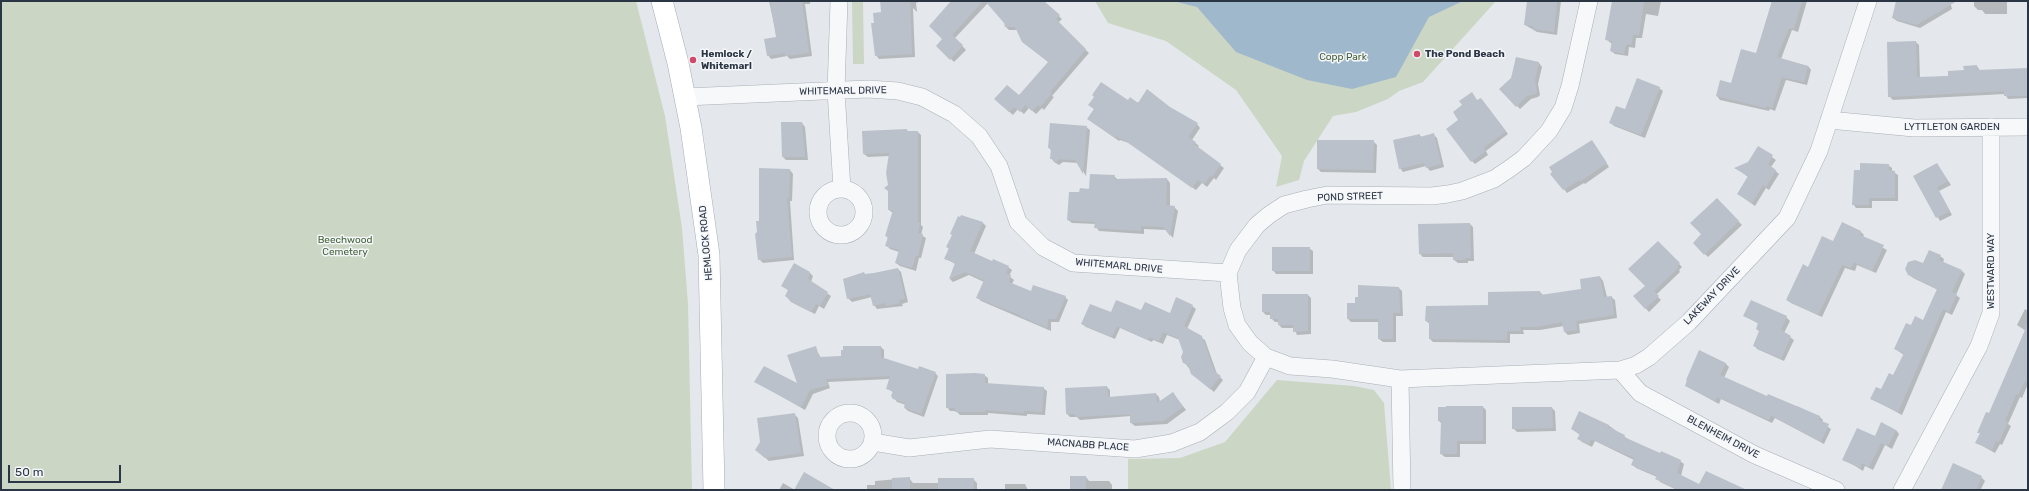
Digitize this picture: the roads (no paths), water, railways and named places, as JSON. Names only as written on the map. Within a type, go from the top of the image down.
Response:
[{"type":"main road","name":"HEMLOCK ROAD","points":[[662,1],[685,97],[699,174],[709,255],[714,490]]},
{"type":"street","points":[[839,1],[836,91],[842,189]]},
{"type":"street","name":"POND STREET","points":[[1400,379],[1332,369],[1290,366],[1266,357],[1250,343],[1238,325],[1232,308],[1228,274],[1238,250],[1268,215],[1284,205],[1327,195],[1432,196],[1462,191],[1494,179],[1524,158],[1549,131],[1563,108],[1570,86],[1589,1]]},
{"type":"street","name":"LAKEWAY DRIVE","points":[[1400,379],[1620,370],[1636,365],[1649,357],[1678,331],[1788,218],[1819,151],[1868,1]]},
{"type":"street","name":"WHITEMARL DRIVE","points":[[685,97],[868,89],[898,91],[922,97],[954,114],[979,136],[999,166],[1018,222],[1043,247],[1074,263],[1228,274]]},
{"type":"street","name":"LYTTLETON GARDEN","points":[[1829,120],[1914,128],[2028,127]]},
{"type":"street","name":"WESTWARD WAY","points":[[1902,490],[1979,346],[1991,313],[1991,127]]},
{"type":"street","name":"MACNABB PLACE","points":[[873,442],[909,448],[990,439],[1134,449],[1172,443],[1200,432],[1227,412],[1247,392],[1266,357]]},
{"type":"street","name":"BLENHEIM DRIVE","points":[[1620,370],[1640,393],[1755,455],[1836,490]]},
{"type":"street","points":[[1400,379],[1402,490]]},
{"type":"water","name":"Copp Park","points":[[1173,1],[1463,1],[1429,17],[1396,77],[1352,89],[1307,80],[1236,52],[1197,7]]},
{"type":"place","name":"The Pond Beach","points":[[1417,54]]},
{"type":"place","name":"Hemlock / Whitemarl","points":[[693,60]]},
{"type":"park label","name":"Beechwood Cemetery","points":[[345,246]]}]
